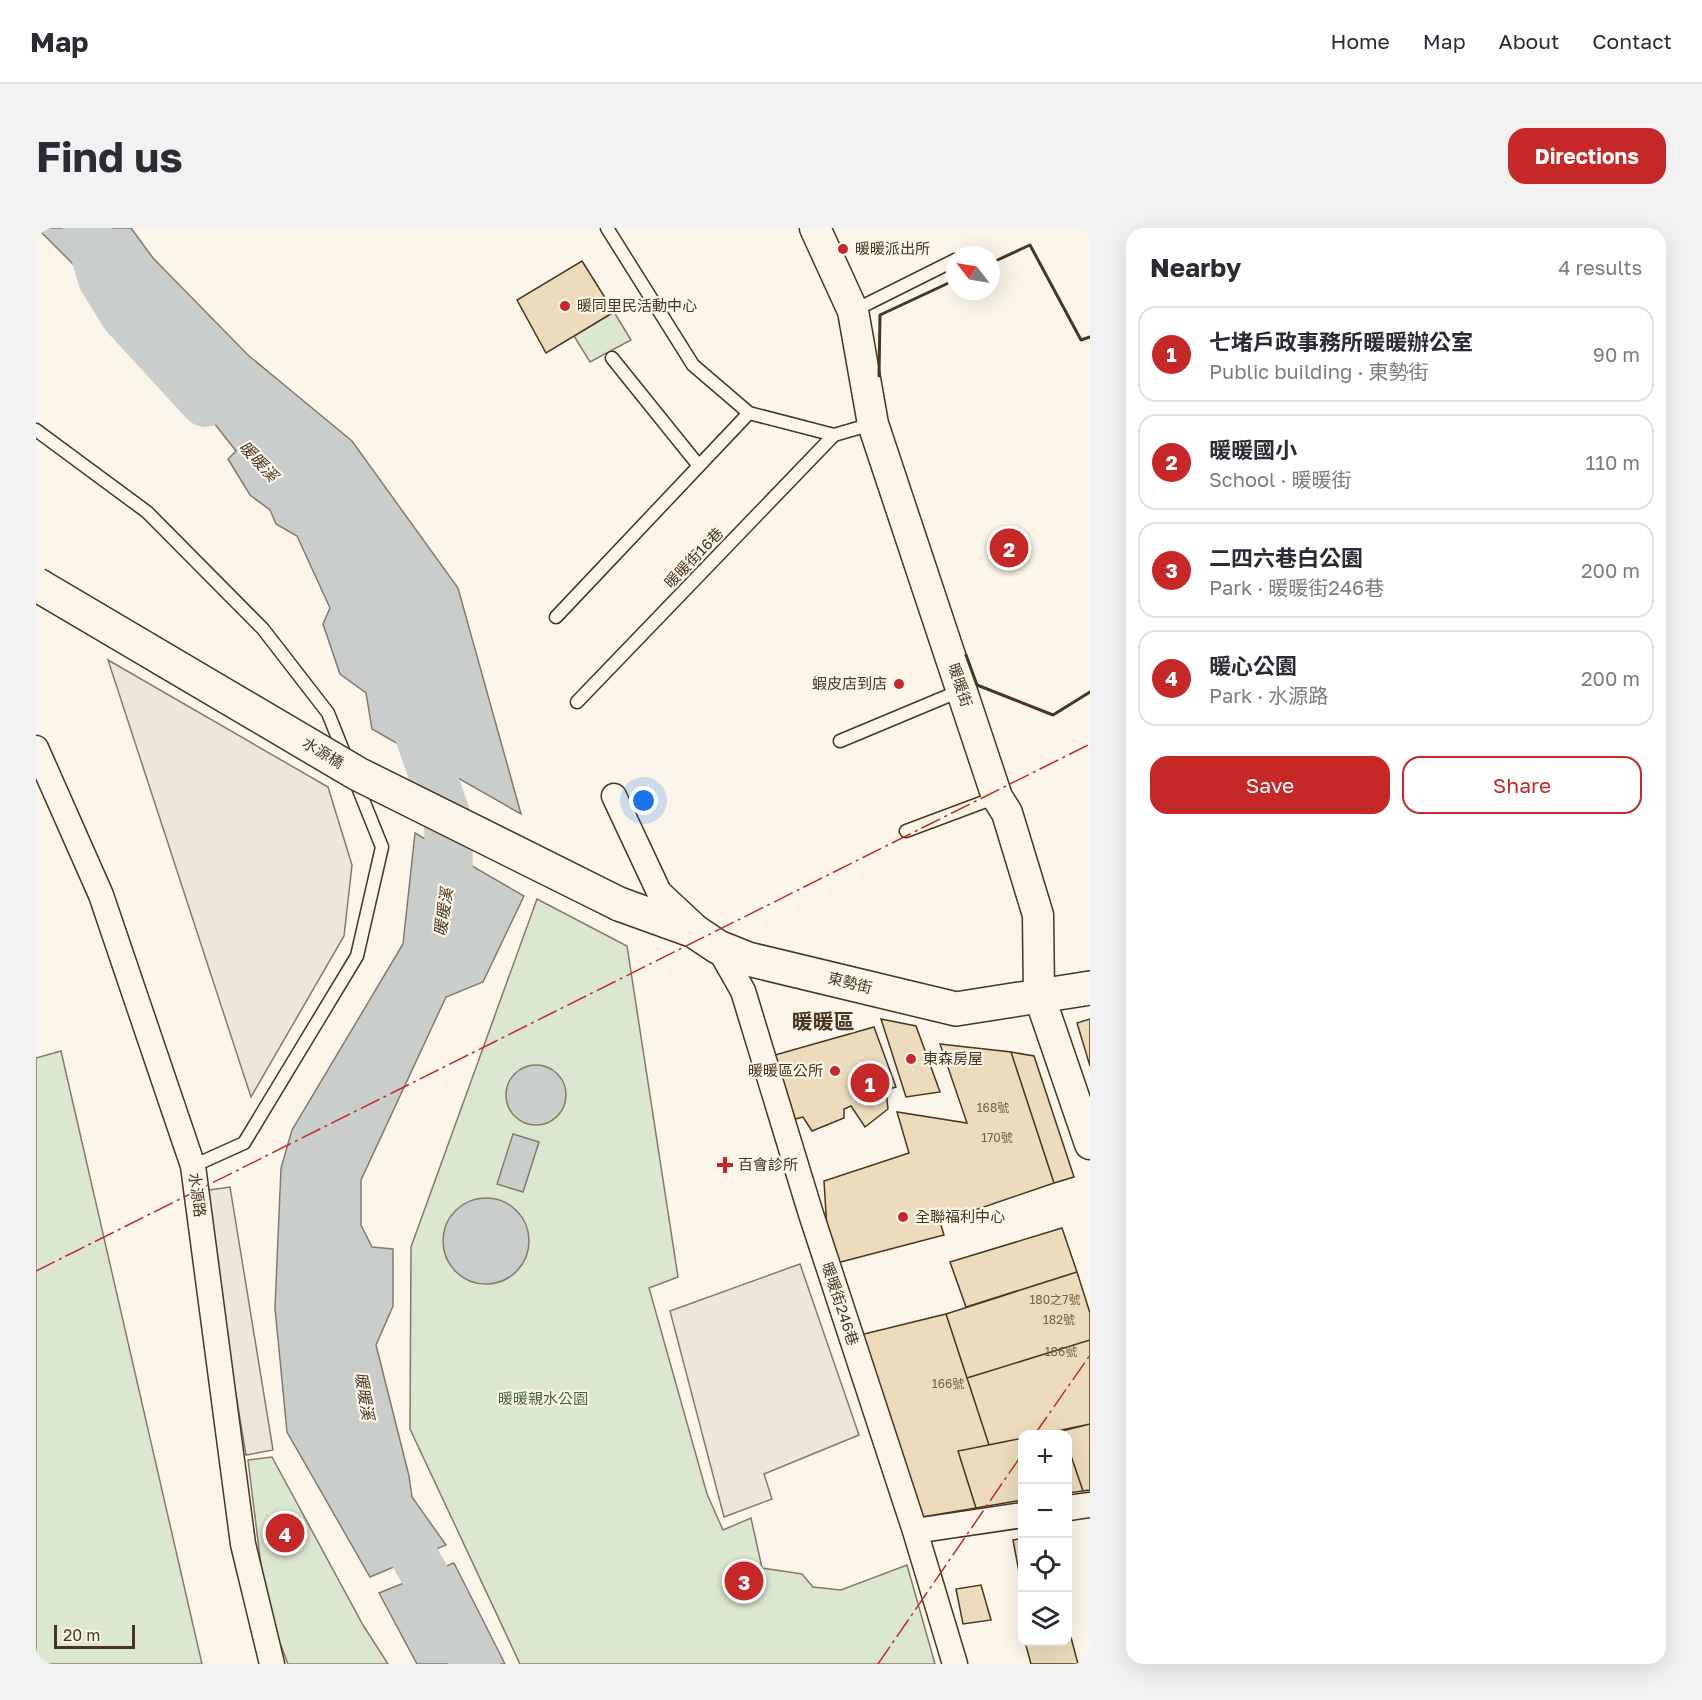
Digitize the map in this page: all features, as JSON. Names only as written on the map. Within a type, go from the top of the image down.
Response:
[{"type":"main road","name":"水源橋","points":[[36,584],[358,774],[619,904]]},
{"type":"main road","name":"東勢街","points":[[619,904],[694,931],[718,947],[748,959],[956,1009],[1090,988]]},
{"type":"street","name":"暖暖街","points":[[815,228],[853,311],[873,424],[997,797],[1007,813],[1038,915],[1039,995],[1090,1144]]},
{"type":"street","name":"水源路","points":[[36,748],[101,895],[193,1166],[243,1544],[272,1664]]},
{"type":"street","name":"暖暖街246巷","points":[[614,796],[658,892],[718,947],[743,991],[810,1211],[915,1531],[955,1664]]},
{"type":"street","points":[[1072,1507],[1090,1505]]},
{"type":"street","points":[[915,1531],[1018,1516]]},
{"type":"lane","points":[[607,228],[693,365],[749,412],[834,435],[873,424]]},
{"type":"lane","points":[[853,311],[946,264]]},
{"type":"lane","points":[[612,358],[699,466]]},
{"type":"lane","points":[[556,617],[749,412]]},
{"type":"lane","points":[[36,430],[147,512],[263,629],[328,713],[382,847],[357,956],[244,1143],[193,1166]]},
{"type":"lane","name":"暖暖街16巷","points":[[577,702],[834,435]]},
{"type":"lane","points":[[840,741],[963,690]]},
{"type":"lane","points":[[906,831],[997,797]]},
{"type":"green space","points":[[614,312],[631,340],[590,362],[574,336]]},
{"type":"green space","name":"暖暖親水公園","points":[[537,899],[627,946],[678,1277],[649,1288],[707,1494],[723,1530],[751,1518],[762,1568],[802,1574],[813,1587],[841,1590],[907,1565],[935,1664],[520,1664],[410,1429],[411,1247]]},
{"type":"green space","points":[[61,1051],[202,1664],[36,1664],[36,1058]]},
{"type":"green space","points":[[272,1457],[363,1625],[388,1664],[288,1664],[266,1606],[248,1460]]},
{"type":"shaded area","points":[[108,660],[328,787],[352,865],[344,936],[251,1097]]},
{"type":"shaded area","points":[[230,1187],[273,1450],[246,1455],[202,1191]]},
{"type":"shaded area","points":[[800,1264],[859,1435],[764,1474],[772,1499],[724,1517],[670,1311]]},
{"type":"water","points":[[37,228],[131,228],[153,258],[248,355],[352,441],[458,588],[521,814],[372,729],[366,693],[340,674],[323,624],[330,608],[297,536],[276,524],[270,510],[250,495],[228,459],[236,451],[108,288],[89,284],[78,277],[74,265]]},
{"type":"water","points":[[415,833],[524,896],[483,982],[446,997],[361,1180],[361,1225],[372,1247],[393,1249],[393,1306],[376,1345],[409,1476],[412,1497],[446,1545],[370,1577],[287,1432],[275,1308],[281,1168],[292,1130],[403,944]]},
{"type":"water","points":[[536,1065],[557,1074],[566,1095],[557,1116],[536,1125],[515,1116],[506,1095],[515,1074]]},
{"type":"water","points":[[513,1134],[539,1142],[523,1192],[497,1184]]},
{"type":"water","points":[[486,1198],[510,1205],[522,1217],[529,1241],[522,1265],[510,1277],[486,1284],[462,1277],[450,1265],[443,1241],[450,1217],[462,1205]]},
{"type":"water","points":[[454,1563],[505,1664],[417,1664],[379,1593]]},
{"type":"building","name":"暖同里民活動中心","points":[[582,261],[614,312],[546,353],[517,300]]},
{"type":"building","name":"東森房屋","points":[[881,1019],[916,1026],[940,1092],[906,1097]]},
{"type":"building","points":[[1090,1019],[1090,1066],[1077,1023]]},
{"type":"building","name":"暖暖區公所","points":[[874,1027],[896,1087],[886,1090],[888,1109],[865,1127],[851,1106],[844,1109],[844,1118],[812,1131],[803,1117],[795,1119],[775,1055]]},
{"type":"building","points":[[940,1044],[1011,1052],[1054,1183],[940,1222],[944,1235],[833,1264],[828,1246],[824,1181],[909,1153],[897,1112],[967,1123]]},
{"type":"building","points":[[1011,1052],[1034,1056],[1074,1177],[1054,1183]]},
{"type":"building","points":[[1062,1228],[1077,1272],[966,1307],[950,1262]]},
{"type":"building","points":[[1077,1272],[1090,1313],[1090,1340],[967,1378],[946,1314]]},
{"type":"building","points":[[946,1314],[989,1445],[958,1451],[976,1508],[922,1517],[860,1335]]},
{"type":"building","points":[[1090,1340],[1090,1424],[1062,1430],[1018,1430],[1018,1439],[989,1445],[967,1378]]},
{"type":"building","points":[[1090,1424],[1090,1490],[1083,1491],[1072,1459],[1072,1430],[1066,1430]]},
{"type":"building","points":[[1018,1439],[1018,1501],[976,1508],[958,1451]]},
{"type":"building","points":[[1072,1459],[1083,1491],[1072,1492]]},
{"type":"building","points":[[1018,1539],[1018,1567],[1013,1540]]},
{"type":"building","points":[[981,1585],[991,1620],[963,1624],[956,1589]]},
{"type":"building","points":[[1072,1641],[1078,1664],[1031,1664],[1026,1646],[1072,1646]]},
{"type":"waterway","name":"暖暖溪","points":[[87,228],[102,279],[125,316],[205,403]]},
{"type":"waterway","name":"暖暖溪","points":[[406,697],[448,820],[449,874],[443,917]]},
{"type":"waterway","name":"暖暖溪","points":[[383,1502],[476,1664]]},
{"type":"wall","points":[[1000,259],[1030,245],[1081,340],[1090,337]]},
{"type":"wall","points":[[879,376],[880,315],[946,284]]},
{"type":"wall","points":[[966,655],[977,685],[1053,715],[1090,692]]},
{"type":"power","points":[[36,1271],[1090,744]]},
{"type":"power","points":[[1038,1430],[1090,1355]]},
{"type":"power","points":[[878,1664],[1018,1460]]},
{"type":"place","name":"暖暖派出所","points":[[843,249]]},
{"type":"place","name":"暖同里民活動中心","points":[[565,306]]},
{"type":"place","name":"暖暖國小","points":[[1009,548]]},
{"type":"place","name":"蝦皮店到店","points":[[899,684]]},
{"type":"place","name":"東森房屋","points":[[911,1059]]},
{"type":"place","name":"暖暖區公所","points":[[835,1071]]},
{"type":"place","name":"七堵戶政事務所暖暖辦公室","points":[[870,1083]]},
{"type":"place","name":"百會診所","points":[[725,1165]]},
{"type":"place","name":"全聯福利中心","points":[[903,1217]]},
{"type":"place","name":"暖心公園","points":[[285,1533]]},
{"type":"place","name":"二四六巷白公園","points":[[744,1581]]},
{"type":"district","name":"暖暖區","points":[[823,1022]]}]
